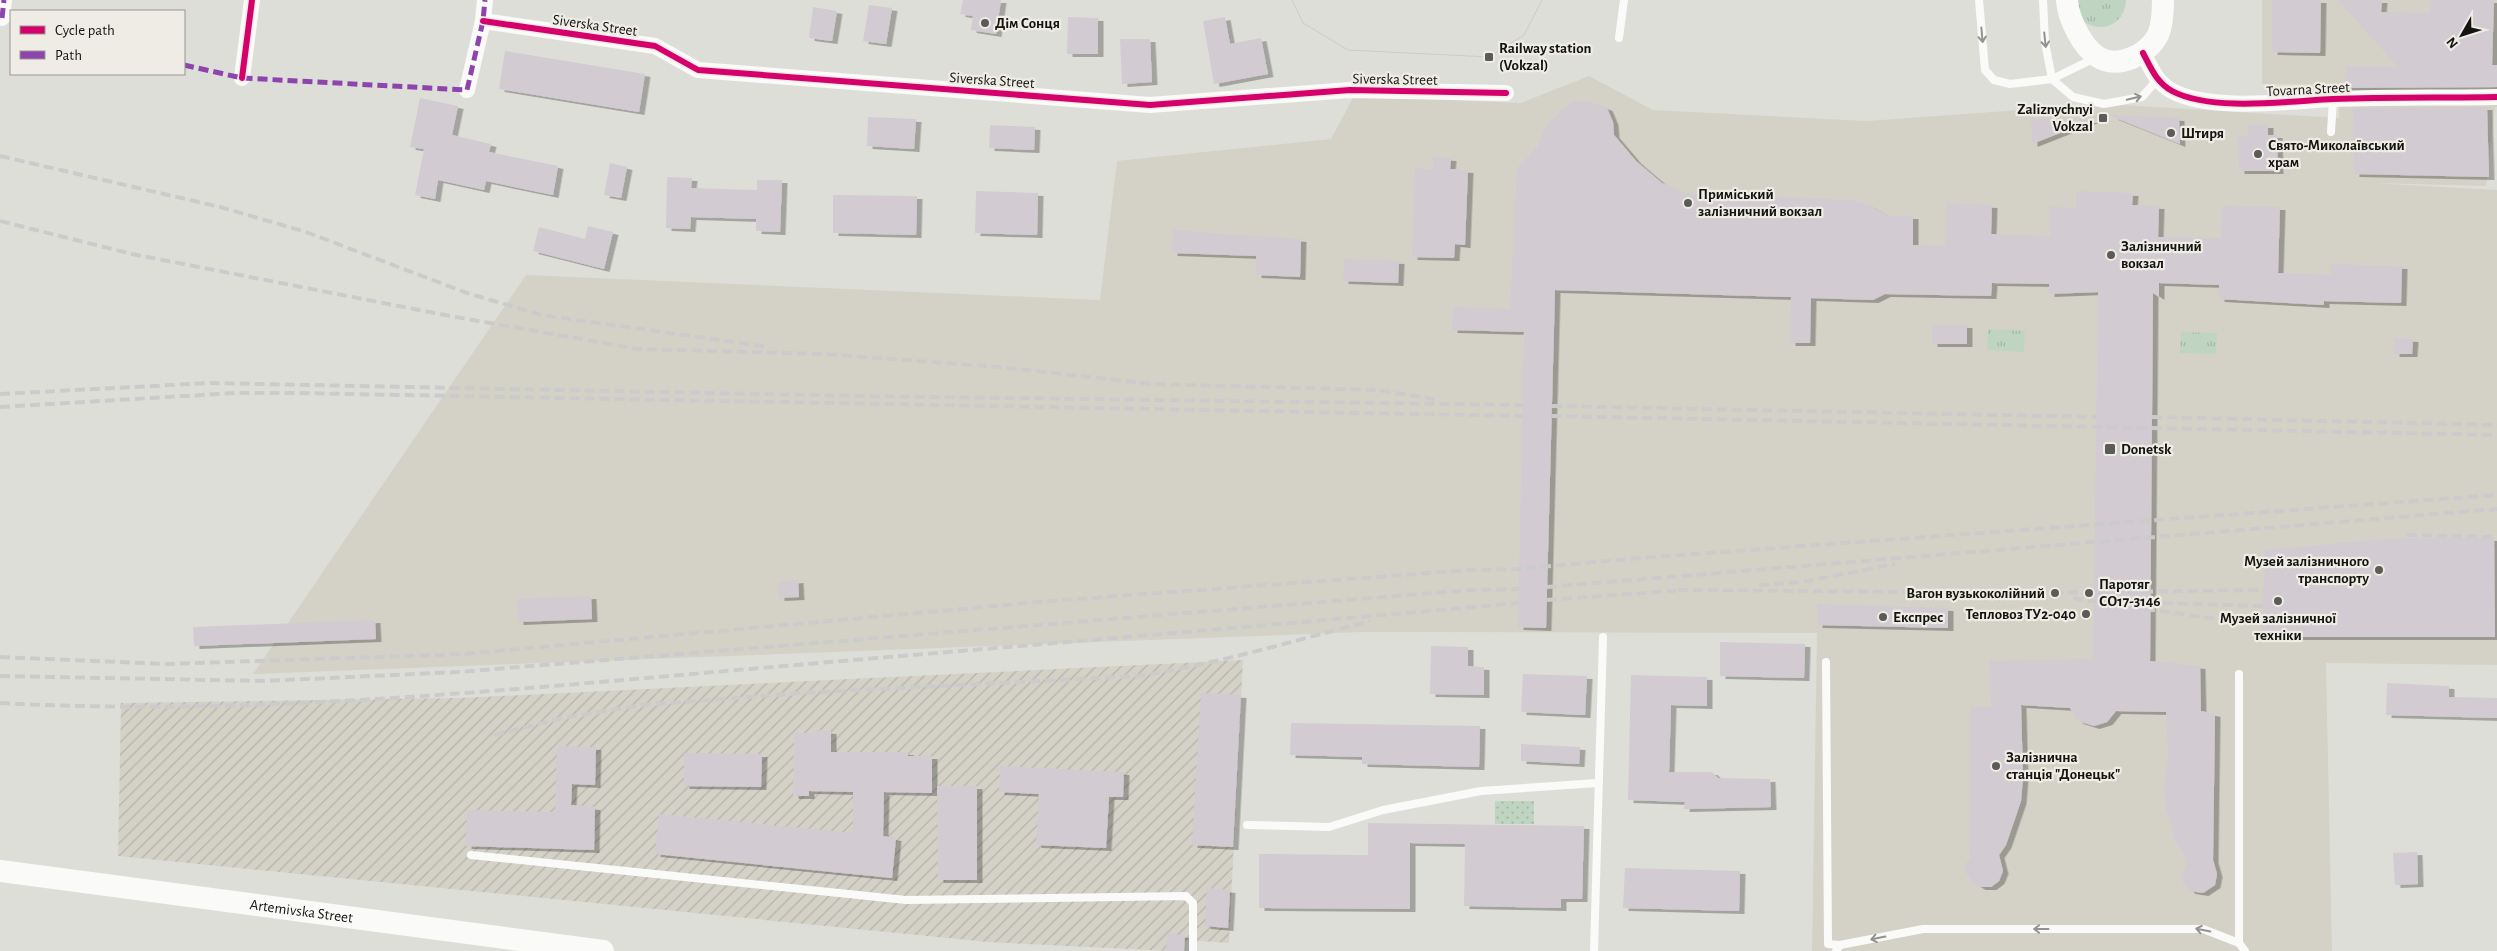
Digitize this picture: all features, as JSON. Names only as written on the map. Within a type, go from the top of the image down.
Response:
[{"type":"main road","points":[[2067,0],[2073,27],[2098,57],[2111,61],[2129,59],[2142,53],[2158,34],[2163,1]]},
{"type":"main road","name":"Artemivska Street","points":[[0,871],[603,951]]},
{"type":"street","points":[[2,18],[4,0]]},
{"type":"street","points":[[242,78],[252,0]]},
{"type":"street","points":[[467,90],[483,21],[485,0]]},
{"type":"street","name":"Siverska Street","points":[[483,21],[654,46],[698,70],[1150,105],[1350,90],[1506,93]]},
{"type":"street","name":"Tovarna Street","points":[[2142,53],[2157,80],[2172,91],[2196,101],[2279,104],[2333,99],[2497,97]]},
{"type":"lane","points":[[1619,38],[1624,0]]},
{"type":"lane","points":[[1980,0],[1985,70],[1994,80],[2010,84],[2052,79],[2098,57]]},
{"type":"lane","points":[[2043,0],[2045,42],[2052,79],[2073,97],[2104,104],[2142,97],[2157,80]]},
{"type":"lane","points":[[2331,132],[2333,99]]},
{"type":"lane","points":[[1594,951],[1602,637]]},
{"type":"lane","points":[[1826,662],[1828,944],[1838,948],[1923,929],[2203,929],[2239,942]]},
{"type":"lane","points":[[2239,674],[2239,942],[2245,951]]},
{"type":"lane","points":[[1247,825],[1329,827],[1383,810],[1481,791],[1598,783]]},
{"type":"lane","points":[[471,855],[906,900],[1186,896],[1193,903],[1194,951]]},
{"type":"shaded area","points":[[2262,0],[2497,0],[2497,107],[2495,107],[2486,186],[2372,183],[2497,190],[2497,665],[2326,663],[2332,951],[1812,951],[1817,633],[1362,632],[253,674],[526,275],[1100,300],[1117,161],[1331,139],[1354,96],[1521,103],[1589,76],[1653,110],[1867,121],[2104,104],[2339,118],[2339,85],[2262,84]]},
{"type":"shaded area","points":[[1243,660],[1229,943],[1186,940],[1185,951],[988,942],[118,856],[121,703],[460,698]]},
{"type":"green space","points":[[2075,0],[2126,0],[2125,9],[2116,21],[2104,27],[2096,27],[2082,20]]},
{"type":"green space","points":[[1988,329],[2025,331],[2024,352],[1987,350]]},
{"type":"green space","points":[[2181,332],[2217,333],[2216,354],[2180,353]]},
{"type":"green space","points":[[1495,801],[1534,801],[1534,824],[1495,824]]},
{"type":"building","name":"Дім Сонця","points":[[963,0],[1001,0],[996,34],[971,30],[973,16],[960,14]]},
{"type":"building","points":[[2272,0],[2321,0],[2320,53],[2272,52]]},
{"type":"building","points":[[2338,0],[2382,0],[2381,12],[2430,13],[2431,0],[2494,0],[2492,65],[2497,65],[2497,87],[2346,88],[2346,66],[2397,66]]},
{"type":"building","points":[[869,5],[892,8],[886,44],[863,41]]},
{"type":"building","points":[[813,7],[837,11],[832,41],[809,38]]},
{"type":"building","points":[[1068,17],[1098,18],[1098,54],[1067,54]]},
{"type":"building","points":[[1225,17],[1230,44],[1261,38],[1268,74],[1214,84],[1203,21]]},
{"type":"building","points":[[1120,39],[1150,39],[1152,82],[1122,84]]},
{"type":"building","points":[[505,51],[645,74],[639,112],[499,89]]},
{"type":"building","points":[[420,98],[458,106],[452,135],[491,144],[489,152],[558,166],[553,195],[486,181],[484,190],[438,180],[435,199],[415,195],[424,149],[410,147]]},
{"type":"building","points":[[1573,102],[1591,102],[1607,108],[1613,122],[1614,135],[1636,161],[1662,183],[1687,194],[1851,200],[1869,205],[1888,216],[1913,216],[1913,245],[1945,246],[1947,203],[1992,205],[1991,234],[2050,236],[2050,207],[2076,208],[2076,191],[2133,193],[2132,205],[2159,206],[2158,237],[2221,238],[2222,206],[2280,207],[2278,273],[2331,274],[2331,264],[2402,266],[2401,303],[2324,301],[2324,305],[2219,299],[2219,285],[2159,283],[2159,297],[2153,293],[2150,661],[2200,666],[2201,711],[2215,714],[2213,860],[2217,874],[2215,885],[2203,893],[2190,891],[2183,883],[2182,874],[2187,861],[2175,840],[2166,808],[2164,784],[2168,755],[2166,712],[2116,711],[2107,722],[2094,726],[2078,721],[2070,708],[2021,705],[2023,777],[2021,801],[2006,845],[1999,855],[2003,871],[1999,881],[1991,887],[1980,887],[1972,882],[1965,871],[1966,863],[1970,858],[1971,707],[1991,707],[1990,661],[2093,659],[2098,292],[2049,294],[2049,284],[1992,283],[1991,296],[1885,294],[1873,300],[1811,298],[1810,343],[1790,343],[1791,297],[1555,290],[1546,628],[1518,627],[1524,332],[1452,330],[1453,307],[1510,309],[1517,168],[1538,146],[1544,130],[1556,115]]},
{"type":"building","points":[[2487,107],[2489,177],[2354,174],[2353,108]]},
{"type":"building","points":[[2113,115],[2179,118],[2180,144],[2113,117]]},
{"type":"building","points":[[868,117],[916,119],[914,149],[867,146]]},
{"type":"building","points":[[2031,119],[2093,120],[2032,144]]},
{"type":"building","points":[[990,125],[1035,127],[1034,150],[989,148]]},
{"type":"building","name":"Свято-Миколаївський храм","points":[[2248,125],[2268,125],[2268,135],[2277,135],[2278,171],[2239,171],[2238,136],[2248,136]]},
{"type":"building","points":[[1433,157],[1451,158],[1450,169],[1468,170],[1465,245],[1455,244],[1454,258],[1412,257],[1415,168],[1433,169]]},
{"type":"building","points":[[610,163],[627,167],[621,198],[604,195]]},
{"type":"building","points":[[667,177],[692,178],[691,188],[757,190],[757,180],[782,180],[780,232],[756,231],[756,219],[691,217],[690,229],[666,228]]},
{"type":"building","points":[[976,191],[1038,193],[1037,235],[975,233]]},
{"type":"building","points":[[833,195],[917,196],[916,235],[833,233]]},
{"type":"building","points":[[588,226],[613,232],[604,269],[533,251],[539,227],[585,239]]},
{"type":"building","points":[[1173,230],[1301,239],[1300,277],[1256,275],[1256,256],[1172,253]]},
{"type":"building","points":[[1344,259],[1399,261],[1398,283],[1343,281]]},
{"type":"building","points":[[1932,325],[1967,325],[1967,344],[1932,344]]},
{"type":"building","points":[[2395,338],[2413,339],[2412,354],[2394,354]]},
{"type":"building","name":"Музей залізничного транспорту","points":[[2395,538],[2494,538],[2495,637],[2262,637],[2265,550]]},
{"type":"building","points":[[798,580],[799,597],[779,598],[778,582]]},
{"type":"building","points":[[591,596],[592,619],[518,622],[517,599]]},
{"type":"building","points":[[1817,604],[1948,608],[1948,628],[1817,625]]},
{"type":"building","points":[[375,620],[376,639],[194,646],[193,627]]},
{"type":"building","points":[[1720,642],[1805,644],[1804,678],[1720,676]]},
{"type":"building","points":[[1431,646],[1468,647],[1468,666],[1484,667],[1484,695],[1430,694]]},
{"type":"building","points":[[1523,674],[1587,676],[1585,715],[1521,712]]},
{"type":"building","points":[[1631,675],[1707,677],[1707,706],[1671,705],[1669,772],[1712,772],[1718,778],[1770,779],[1771,807],[1684,809],[1685,802],[1628,800]]},
{"type":"building","points":[[2387,683],[2449,686],[2449,697],[2497,698],[2497,718],[2386,715]]},
{"type":"building","points":[[1201,693],[1241,695],[1233,847],[1192,845]]},
{"type":"building","points":[[1291,723],[1480,726],[1479,767],[1362,764],[1362,757],[1290,755]]},
{"type":"building","points":[[816,730],[831,731],[831,752],[908,752],[908,756],[932,756],[932,793],[884,792],[883,836],[896,838],[892,878],[655,854],[659,814],[853,833],[853,792],[809,791],[809,796],[793,796],[794,733],[815,733]]},
{"type":"building","points":[[1521,744],[1580,747],[1579,764],[1521,761]]},
{"type":"building","points":[[557,746],[596,747],[595,785],[572,784],[571,805],[595,807],[594,850],[466,846],[467,810],[555,812]]},
{"type":"building","points":[[684,753],[762,754],[761,787],[684,786]]},
{"type":"building","points":[[1000,766],[1124,772],[1123,797],[1109,797],[1106,848],[1036,845],[1039,794],[999,792]]},
{"type":"building","points":[[937,786],[977,786],[977,880],[938,880]]},
{"type":"building","points":[[1368,823],[1584,826],[1582,899],[1561,899],[1561,908],[1464,906],[1465,844],[1410,843],[1410,909],[1259,908],[1259,854],[1368,855]]},
{"type":"building","points":[[2417,852],[2418,884],[2395,885],[2393,853]]},
{"type":"building","points":[[1625,868],[1740,871],[1739,911],[1623,908]]},
{"type":"building","points":[[1207,888],[1230,890],[1228,928],[1205,926]]},
{"type":"building","points":[[1167,934],[1185,935],[1184,951],[1166,951]]},
{"type":"tram line","points":[[1292,0],[1303,23],[1348,50],[1489,57],[1524,35],[1542,0]]},
{"type":"railway","points":[[0,156],[220,207],[306,232],[467,293],[541,315],[769,347]]},
{"type":"railway","points":[[0,221],[132,254],[450,316],[638,349],[824,354],[999,367],[1153,384],[1377,390],[1440,400]]},
{"type":"railway","points":[[0,394],[210,383],[860,396],[1523,405]]},
{"type":"railway","points":[[0,407],[235,393],[296,393],[1523,416]]},
{"type":"railway","points":[[1552,406],[2096,417]]},
{"type":"railway","points":[[1552,416],[2497,435]]},
{"type":"railway","points":[[2152,417],[2497,425]]},
{"type":"railway","points":[[0,657],[166,664],[464,654],[1050,601],[1470,570],[1519,569],[1640,558],[2497,495]]},
{"type":"railway","points":[[1547,587],[2497,509]]},
{"type":"railway","points":[[2407,535],[2497,537]]},
{"type":"railway","points":[[1759,585],[1802,582],[1895,564]]},
{"type":"railway","points":[[0,676],[264,681],[458,672],[1471,590],[1519,589]]},
{"type":"railway","points":[[1678,590],[2025,593],[2264,590]]},
{"type":"railway","points":[[1547,600],[1684,590]]},
{"type":"railway","points":[[2073,598],[2091,601],[2263,606]]},
{"type":"railway","points":[[0,703],[182,706],[363,700],[545,687],[1518,603]]},
{"type":"railway","points":[[2145,609],[2263,625]]},
{"type":"railway","points":[[494,735],[563,718],[643,705],[802,693],[1138,676],[1226,659],[1370,621]]},
{"type":"marked path","points":[[2,18],[4,0]]},
{"type":"marked path","points":[[185,65],[242,78],[467,90],[483,21],[485,0]]},
{"type":"cycle path","points":[[242,78],[252,0]]},
{"type":"cycle path","points":[[483,21],[655,46],[698,70],[1150,105],[1350,90],[1506,93]]},
{"type":"cycle path","points":[[2143,53],[2154,74],[2166,87],[2188,97],[2208,101],[2251,104],[2354,98],[2497,97]]},
{"type":"place","name":"Дім Сонця","points":[[985,23]]},
{"type":"place","name":"Railway station (Vokzal)","points":[[1489,57]]},
{"type":"place","name":"Zaliznychnyi Vokzal","points":[[2103,118]]},
{"type":"place","name":"Штиря","points":[[2171,133]]},
{"type":"place","name":"Свято-Миколаївський храм","points":[[2258,154]]},
{"type":"place","name":"Приміський залізничний вокзал","points":[[1688,203]]},
{"type":"place","name":"Залізничний вокзал","points":[[2111,255]]},
{"type":"place","name":"Donetsk","points":[[2110,449]]},
{"type":"place","name":"Музей залізничного транспорту","points":[[2379,570]]},
{"type":"place","name":"Вагон вузькоколійний","points":[[2055,593]]},
{"type":"place","name":"Паротяг СО17-3146","points":[[2089,593]]},
{"type":"place","name":"Музей залізничної техніки","points":[[2278,601]]},
{"type":"place","name":"Тепловоз ТУ2-040","points":[[2086,614]]},
{"type":"place","name":"Експрес","points":[[1883,617]]},
{"type":"place","name":"Залізнична станція \"Донецьк\"","points":[[1996,766]]}]
